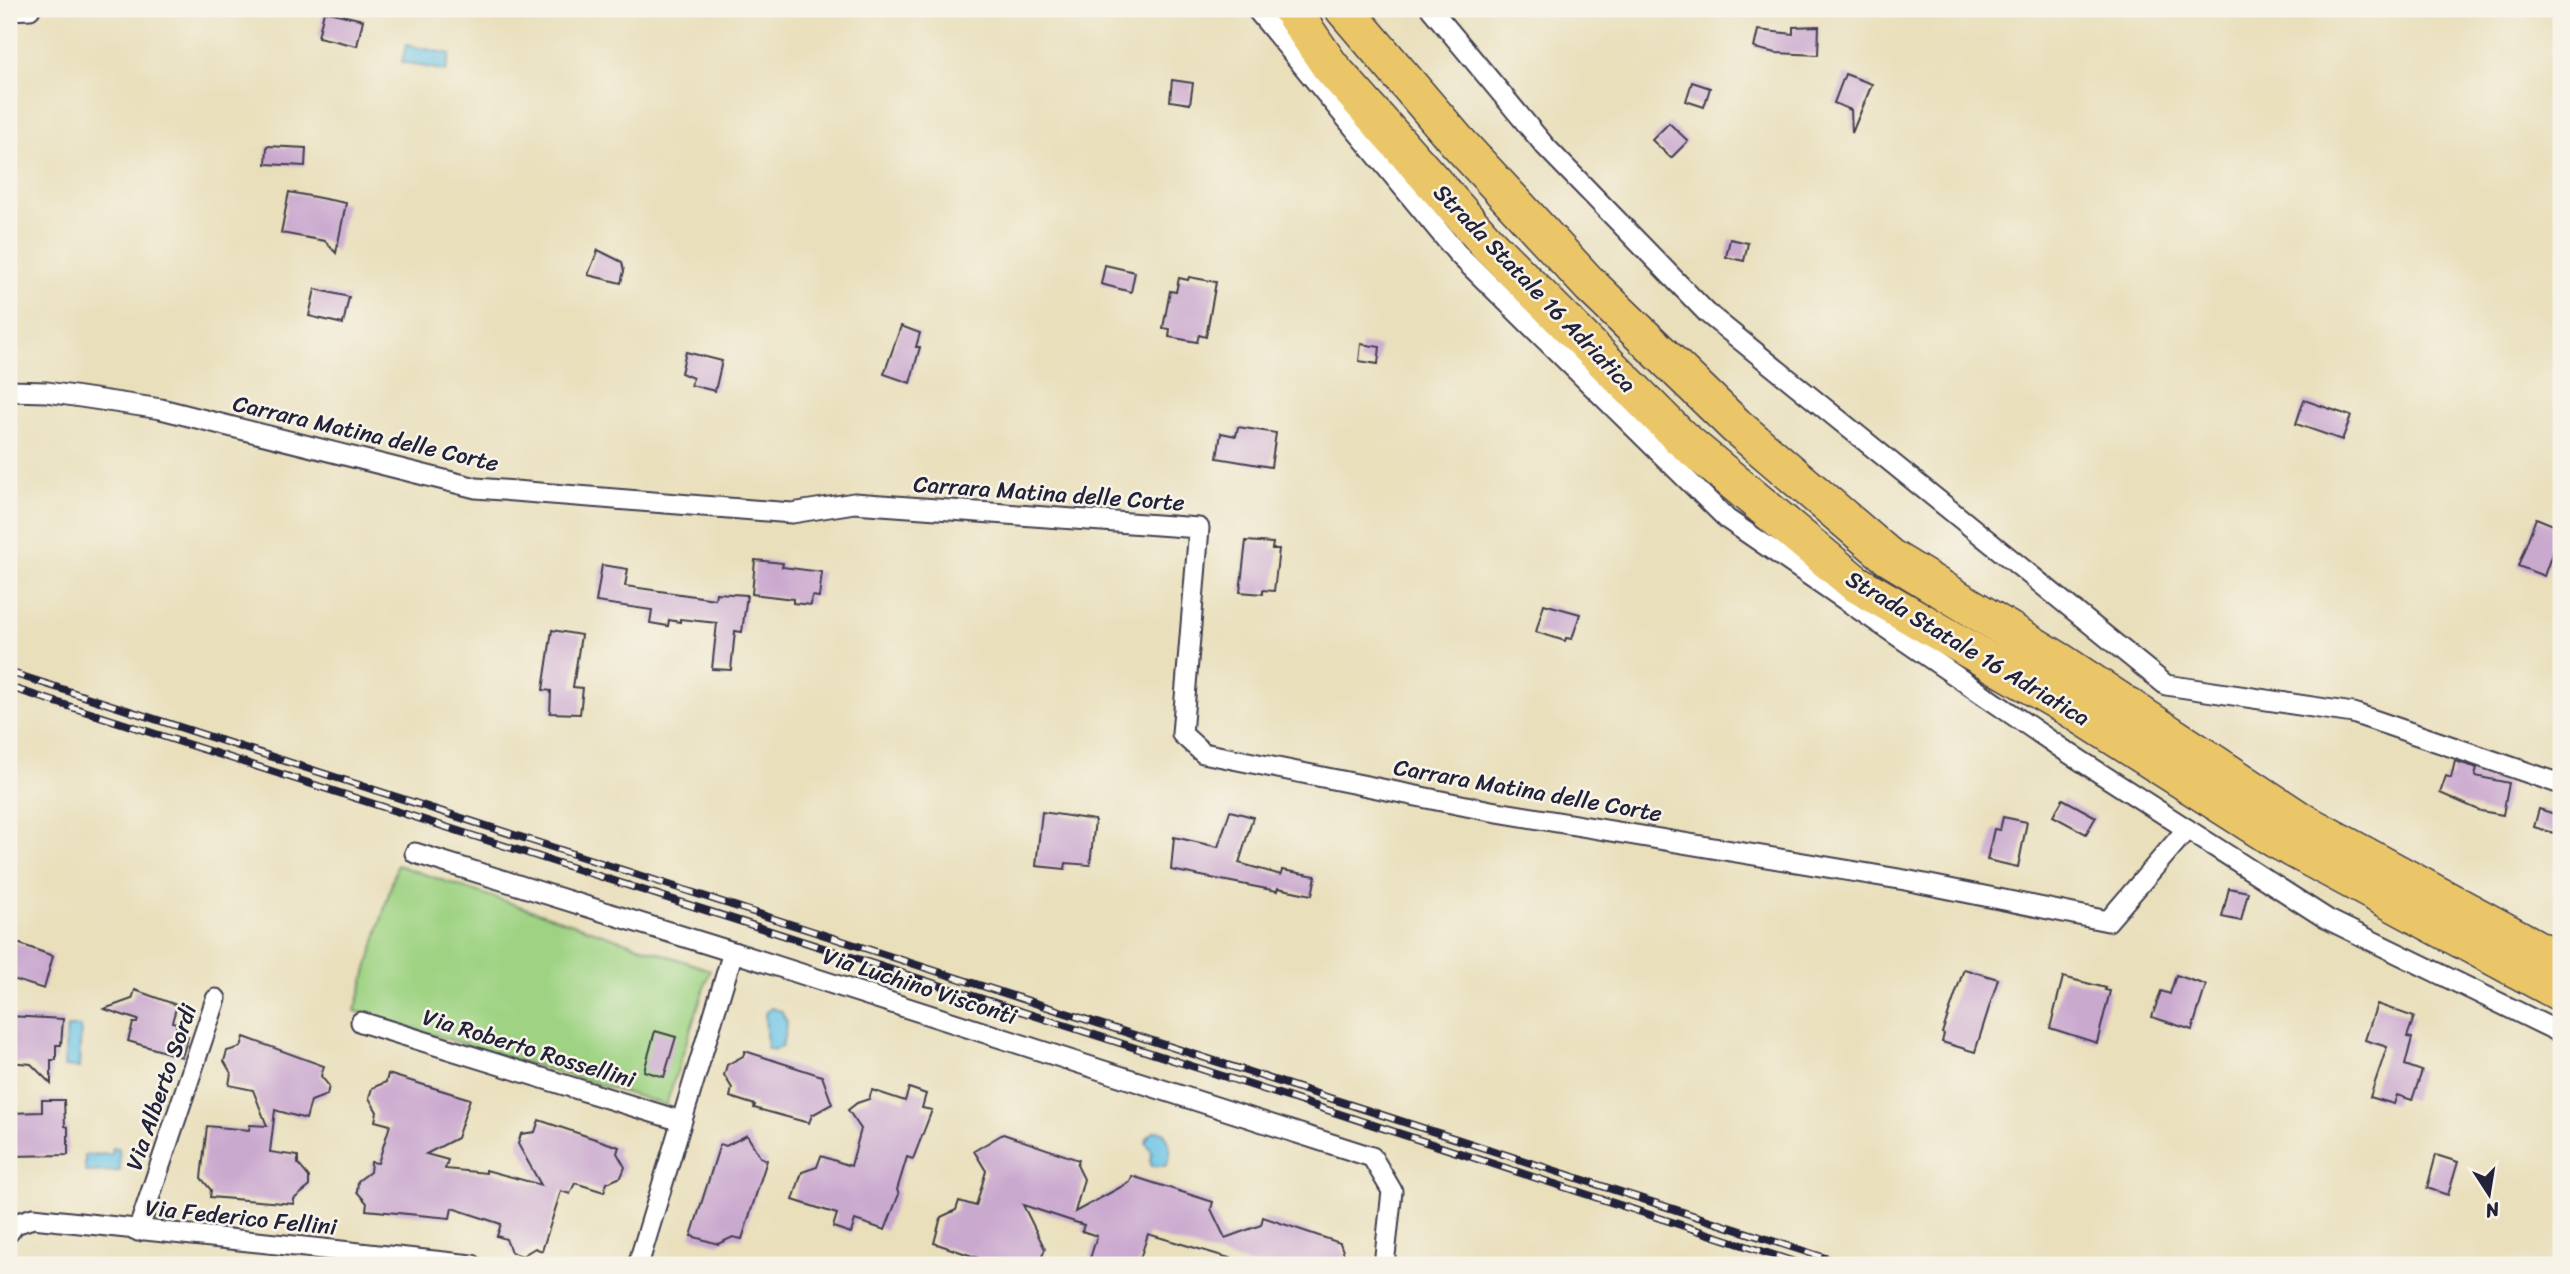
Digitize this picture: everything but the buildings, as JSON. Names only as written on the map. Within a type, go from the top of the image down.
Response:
[{"type":"highway","name":"Strada Statale 16 Adriatica","points":[[1291,9],[1330,66],[1489,245],[1680,437],[1854,583],[2068,707],[2274,839],[2561,993]]},
{"type":"highway","name":"Strada Statale 16 Adriatica","points":[[1344,9],[1455,139],[1590,285],[1736,426],[1889,556],[2059,661],[2301,821],[2561,962]]},
{"type":"street","points":[[9,10],[30,9]]},
{"type":"street","points":[[1256,9],[1457,253],[1727,519],[2064,750],[2327,919],[2561,1033]]},
{"type":"street","points":[[1431,9],[1545,146],[1707,313],[2166,685],[2353,713],[2561,784]]},
{"type":"street","name":"Carrara Matina delle Corte","points":[[9,391],[47,392],[161,409],[476,488],[792,513],[854,503],[1199,528],[1181,734],[1203,753],[1491,811],[1905,880],[2108,922],[2187,829]]},
{"type":"street","name":"Via Luchino Visconti","points":[[415,853],[1371,1157],[1392,1191],[1384,1265]]},
{"type":"street","points":[[638,1265],[733,952]]},
{"type":"street","name":"Via Alberto Sordi","points":[[138,1231],[216,999]]},
{"type":"street","name":"Via Roberto Rossellini","points":[[361,1022],[681,1121]]},
{"type":"street","name":"Via Federico Fellini","points":[[9,1232],[15,1224],[33,1218],[472,1265]]},
{"type":"green space","points":[[397,865],[710,970],[666,1105],[355,1011]]},
{"type":"water","points":[[406,45],[450,54],[446,71],[402,62]]},
{"type":"water","points":[[771,1008],[781,1011],[787,1022],[782,1047],[773,1050],[767,1048],[765,1013]]},
{"type":"water","points":[[67,1027],[81,1027],[79,1068],[64,1067]]},
{"type":"water","points":[[1155,1131],[1163,1132],[1169,1144],[1170,1154],[1165,1166],[1152,1166],[1150,1161],[1152,1152],[1146,1143],[1147,1138]]},
{"type":"water","points":[[112,1148],[119,1148],[120,1171],[85,1172],[85,1155],[112,1154]]},
{"type":"railway","points":[[9,672],[1847,1265]]},
{"type":"railway","points":[[9,687],[1804,1265]]}]
